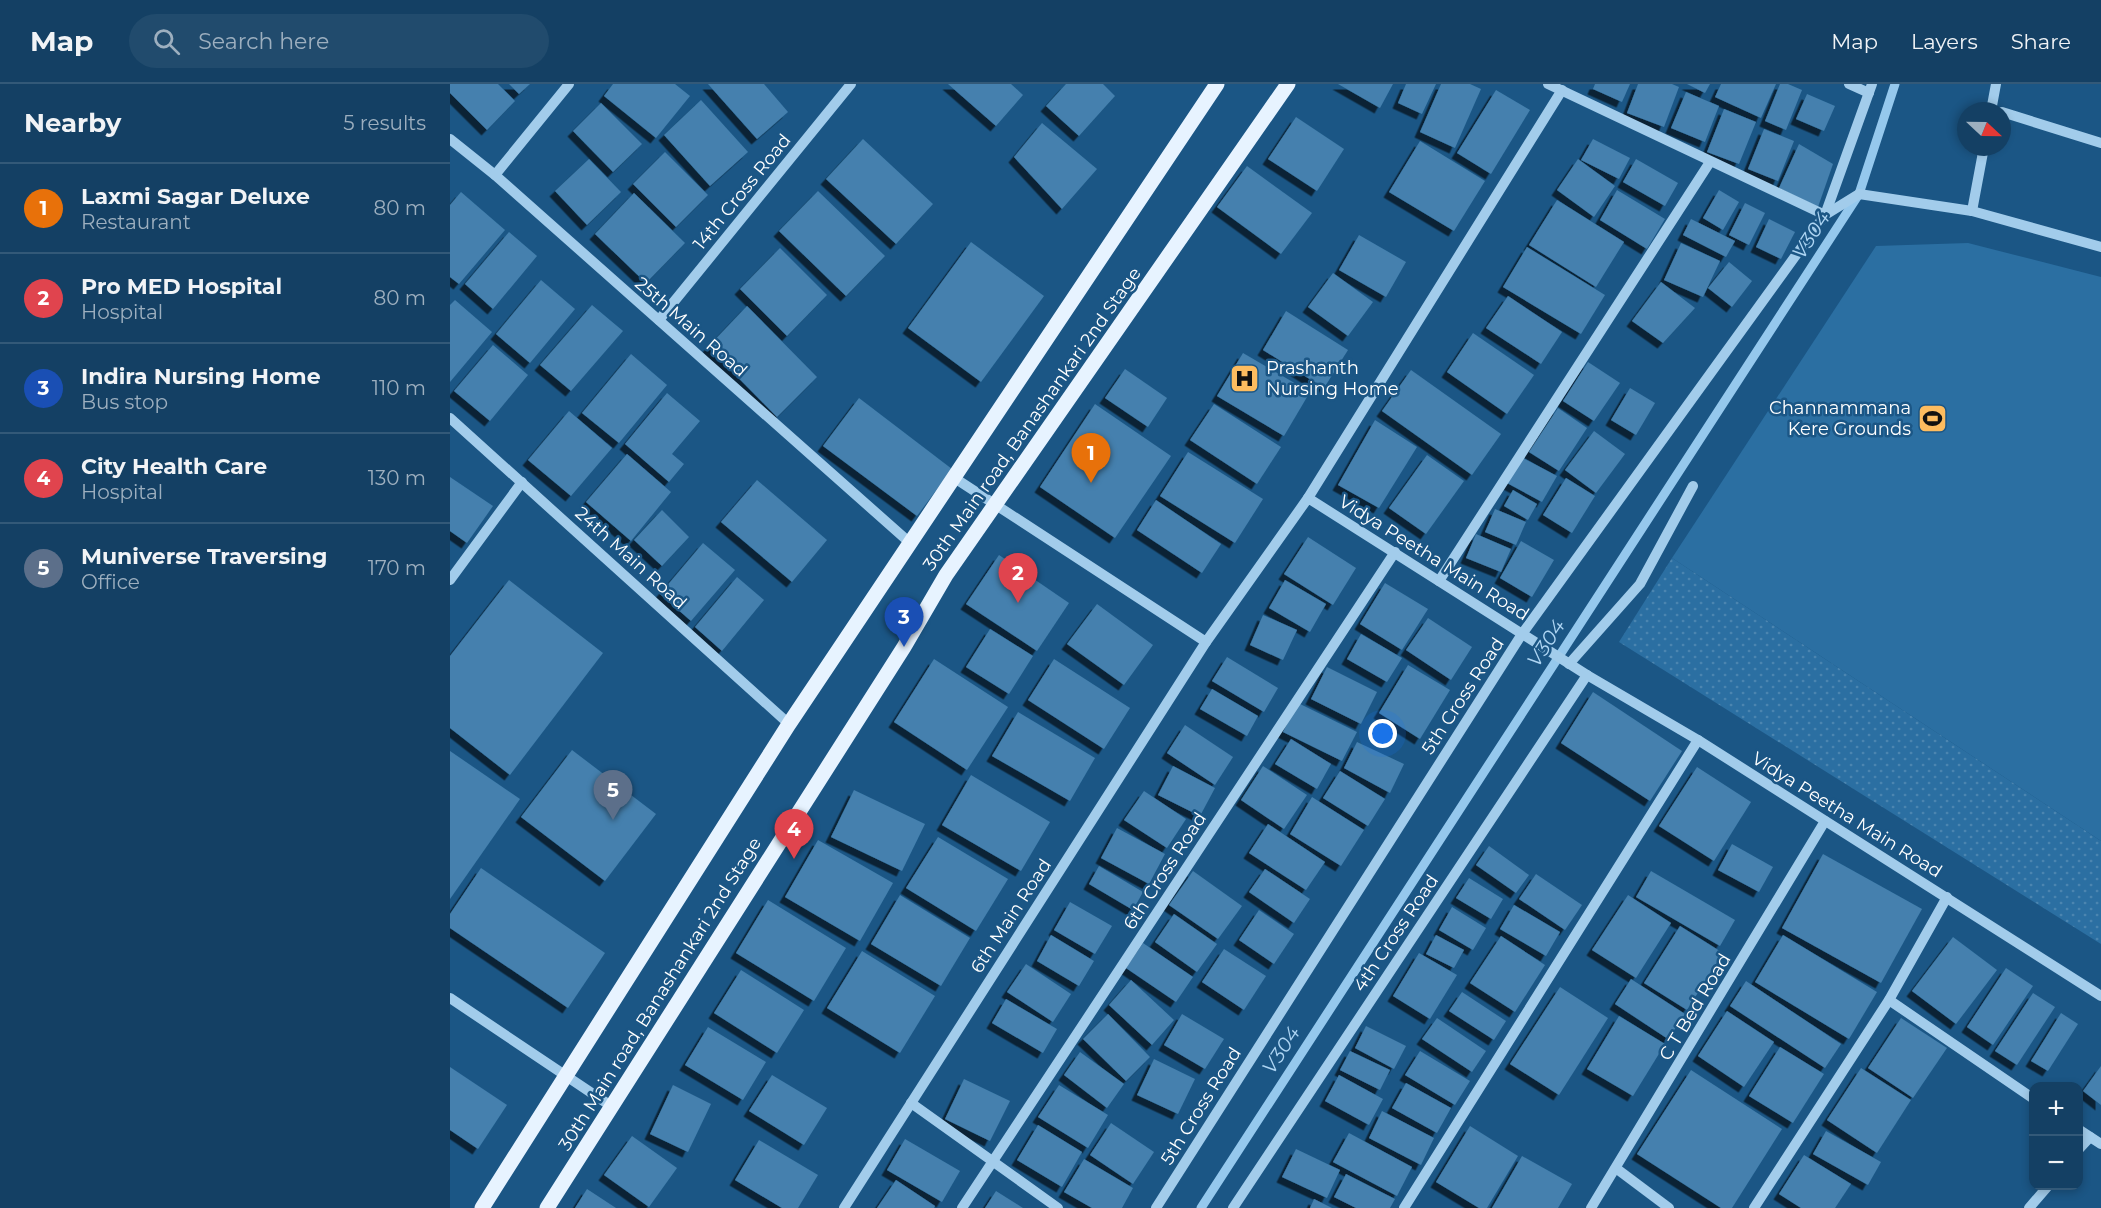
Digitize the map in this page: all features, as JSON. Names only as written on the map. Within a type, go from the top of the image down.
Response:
[{"type":"main road","name":"30th Main road, Banashankari 2nd Stage","points":[[482,1208],[564,1074],[789,724],[952,477],[1217,84]]},
{"type":"main road","name":"30th Main road, Banashankari 2nd Stage","points":[[547,1208],[904,647],[946,574],[1287,84]]},
{"type":"street","points":[[495,175],[569,84]]},
{"type":"street","name":"14th Cross Road","points":[[659,320],[851,84]]},
{"type":"street","points":[[1548,84],[1825,214],[1859,194],[1972,211],[2101,247]]},
{"type":"street","points":[[1848,84],[1871,88]]},
{"type":"street","points":[[1996,84],[1996,102]]},
{"type":"street","name":"5th Cross Road","points":[[1156,1208],[1522,634],[1825,214],[1871,88]]},
{"type":"street","points":[[952,477],[1206,642],[1308,498],[1562,90]]},
{"type":"street","points":[[2011,116],[2101,143]]},
{"type":"street","name":"25th Main Road","points":[[450,139],[495,175],[909,542]]},
{"type":"street","points":[[1972,211],[1982,156]]},
{"type":"street","points":[[1439,581],[1710,162]]},
{"type":"street","name":"24th Main Road","points":[[450,418],[789,724]]},
{"type":"street","points":[[450,580],[522,482]]},
{"type":"street","points":[[1568,663],[1640,584],[1693,486]]},
{"type":"street","name":"Vidya Peetha Main Road","points":[[1308,498],[1587,675],[1698,740],[2101,996]]},
{"type":"street","name":"6th Cross Road","points":[[962,1208],[1395,552]]},
{"type":"street","name":"6th Main Road","points":[[844,1208],[1206,642]]},
{"type":"street","name":"4th Cross Road","points":[[1233,1208],[1587,675]]},
{"type":"street","points":[[1404,1208],[1698,740]]},
{"type":"street","name":"C T Bed Road","points":[[1591,1208],[1617,1169],[1825,821]]},
{"type":"street","points":[[1754,1208],[1889,1000],[1947,897]]},
{"type":"street","points":[[450,998],[611,1106]]},
{"type":"street","points":[[1889,1000],[2029,1096]]},
{"type":"street","points":[[911,1103],[1058,1208]]},
{"type":"street","points":[[2083,1132],[2101,1144]]},
{"type":"street","points":[[2083,1145],[2090,1137]]},
{"type":"street","points":[[1617,1169],[1669,1208]]},
{"type":"street","points":[[2029,1208],[2044,1190]]},
{"type":"shaded area","name":"Channammana Kere Grounds","points":[[1968,243],[2101,277],[2101,841],[1672,558],[1876,246]]},
{"type":"shaded area","points":[[1672,558],[2101,841],[2101,944],[1619,642]]},
{"type":"building","points":[[450,84],[498,84],[515,101],[487,130],[450,93]]},
{"type":"building","points":[[509,84],[530,84],[519,94]]},
{"type":"building","points":[[613,84],[675,84],[690,96],[656,138],[604,96]]},
{"type":"building","points":[[708,84],[764,84],[788,112],[757,139]]},
{"type":"building","points":[[948,84],[1011,84],[1023,95],[996,126]]},
{"type":"building","points":[[1066,84],[1103,84],[1115,96],[1079,136],[1046,106]]},
{"type":"building","points":[[1338,84],[1393,84],[1380,108]]},
{"type":"building","points":[[1406,84],[1436,84],[1422,114],[1398,103]]},
{"type":"building","points":[[1441,84],[1470,84],[1481,89],[1455,148],[1420,132]]},
{"type":"building","points":[[1595,84],[1630,84],[1622,102],[1593,89]]},
{"type":"building","points":[[1638,84],[1672,84],[1679,87],[1664,127],[1627,113]]},
{"type":"building","points":[[1687,84],[1710,84],[1705,93]]},
{"type":"building","points":[[1721,84],[1776,84],[1761,118],[1715,97]]},
{"type":"building","points":[[1780,84],[1788,84],[1802,90],[1786,130],[1765,121]]},
{"type":"building","points":[[1496,90],[1530,110],[1491,174],[1457,153]]},
{"type":"building","points":[[1686,92],[1719,106],[1705,142],[1671,128]]},
{"type":"building","points":[[1807,94],[1835,106],[1824,131],[1796,119]]},
{"type":"building","points":[[701,100],[748,152],[710,186],[664,135]]},
{"type":"building","points":[[601,103],[642,144],[613,172],[573,131]]},
{"type":"building","points":[[1724,109],[1756,122],[1739,164],[1707,152]]},
{"type":"building","points":[[1296,117],[1344,149],[1317,191],[1268,159]]},
{"type":"building","points":[[1042,123],[1097,169],[1062,209],[1014,157]]},
{"type":"building","points":[[1764,129],[1794,141],[1778,181],[1748,169]]},
{"type":"building","points":[[863,139],[933,204],[896,244],[826,179]]},
{"type":"building","points":[[1593,139],[1630,158],[1619,179],[1581,160]]},
{"type":"building","points":[[1420,141],[1485,181],[1454,231],[1389,192]]},
{"type":"building","points":[[1799,144],[1833,164],[1818,207],[1779,188]]},
{"type":"building","points":[[665,152],[708,195],[676,227],[633,184]]},
{"type":"building","points":[[589,159],[621,192],[587,225],[555,191]]},
{"type":"building","points":[[1578,159],[1615,186],[1594,217],[1557,190]]},
{"type":"building","points":[[1636,159],[1678,183],[1665,206],[1623,182]]},
{"type":"building","points":[[1247,166],[1312,213],[1281,254],[1217,207]]},
{"type":"building","points":[[1617,190],[1665,219],[1647,249],[1600,220]]},
{"type":"building","points":[[1719,190],[1739,202],[1723,230],[1703,218]]},
{"type":"building","points":[[818,191],[885,256],[846,296],[779,231]]},
{"type":"building","points":[[461,192],[505,230],[459,284],[450,277],[450,205]]},
{"type":"building","points":[[634,193],[685,243],[646,283],[595,234]]},
{"type":"building","points":[[1557,200],[1624,242],[1596,287],[1529,245]]},
{"type":"building","points":[[1745,203],[1765,213],[1749,245],[1729,235]]},
{"type":"building","points":[[1691,219],[1735,241],[1726,257],[1683,235]]},
{"type":"building","points":[[1769,219],[1795,232],[1781,259],[1756,247]]},
{"type":"building","points":[[509,232],[537,256],[493,309],[465,284]]},
{"type":"building","points":[[1359,235],[1406,262],[1386,297],[1339,270]]},
{"type":"building","points":[[971,242],[1044,296],[981,382],[908,328]]},
{"type":"building","points":[[1681,243],[1720,261],[1703,297],[1664,280]]},
{"type":"building","points":[[1527,247],[1605,295],[1581,334],[1503,287]]},
{"type":"building","points":[[780,248],[827,295],[787,336],[740,289]]},
{"type":"building","points":[[1729,262],[1752,281],[1732,307],[1708,288]]},
{"type":"building","points":[[1333,273],[1373,302],[1348,336],[1308,307]]},
{"type":"building","points":[[541,280],[575,309],[530,363],[496,334]]},
{"type":"building","points":[[1661,282],[1695,308],[1663,343],[1632,321]]},
{"type":"building","points":[[1508,296],[1562,332],[1541,364],[1486,328]]},
{"type":"building","points":[[455,300],[492,332],[450,382],[450,305]]},
{"type":"building","points":[[592,305],[623,331],[571,391],[540,365]]},
{"type":"building","points":[[747,306],[817,377],[777,417],[708,347]]},
{"type":"building","points":[[1286,311],[1348,350],[1324,388],[1263,350]]},
{"type":"building","points":[[1473,333],[1534,375],[1507,414],[1447,372]]},
{"type":"building","points":[[493,345],[528,375],[490,421],[454,391]]},
{"type":"building","points":[[1243,353],[1310,392],[1284,436],[1217,396]]},
{"type":"building","points":[[631,354],[667,385],[619,443],[582,413]]},
{"type":"building","points":[[1588,362],[1620,383],[1594,421],[1563,401]]},
{"type":"building","points":[[1125,369],[1167,398],[1148,427],[1105,398]]},
{"type":"building","points":[[1411,370],[1501,434],[1472,475],[1382,411]]},
{"type":"building","points":[[1630,388],[1655,403],[1636,435],[1611,420]]},
{"type":"building","points":[[667,393],[700,421],[672,454],[684,464],[669,482],[625,444]]},
{"type":"building","points":[[859,398],[952,469],[917,516],[823,446]]},
{"type":"building","points":[[1095,404],[1171,456],[1115,538],[1040,487]]},
{"type":"building","points":[[1214,404],[1281,447],[1257,484],[1190,440]]},
{"type":"building","points":[[1558,408],[1587,428],[1559,471],[1529,452]]},
{"type":"building","points":[[569,411],[612,448],[571,496],[528,460]]},
{"type":"building","points":[[1375,420],[1417,447],[1379,508],[1338,485]]},
{"type":"building","points":[[1594,431],[1625,454],[1596,493],[1565,470]]},
{"type":"building","points":[[1188,452],[1263,499],[1235,543],[1160,496]]},
{"type":"building","points":[[627,454],[671,492],[631,541],[586,502]]},
{"type":"building","points":[[1427,455],[1464,481],[1426,534],[1389,508]]},
{"type":"building","points":[[1521,457],[1557,476],[1542,502],[1507,483]]},
{"type":"building","points":[[450,477],[493,506],[467,543],[450,531]]},
{"type":"building","points":[[1566,478],[1595,496],[1572,533],[1543,515]]},
{"type":"building","points":[[757,480],[827,540],[792,582],[721,522]]},
{"type":"building","points":[[1513,490],[1537,504],[1528,520],[1504,506]]},
{"type":"building","points":[[1156,500],[1221,544],[1202,573],[1137,530]]},
{"type":"building","points":[[1495,509],[1526,522],[1516,545],[1485,532]]},
{"type":"building","points":[[662,510],[689,537],[662,566],[634,540]]},
{"type":"building","points":[[1476,534],[1511,549],[1501,572],[1466,558]]},
{"type":"building","points":[[1308,537],[1356,568],[1333,605],[1284,574]]},
{"type":"building","points":[[1521,541],[1554,560],[1532,597],[1500,578]]},
{"type":"building","points":[[703,543],[735,570],[691,621],[660,594]]},
{"type":"building","points":[[999,555],[1069,603],[1037,651],[966,604]]},
{"type":"building","points":[[737,577],[764,600],[722,651],[695,627]]},
{"type":"building","points":[[509,580],[603,653],[510,775],[450,728],[450,656]]},
{"type":"building","points":[[1285,580],[1326,604],[1310,632],[1269,608]]},
{"type":"building","points":[[1385,583],[1428,609],[1402,650],[1360,624]]},
{"type":"building","points":[[1097,604],[1153,645],[1124,685],[1067,644]]},
{"type":"building","points":[[1263,615],[1297,630],[1283,660],[1250,645]]},
{"type":"building","points":[[1428,618],[1472,647],[1451,680],[1406,650]]},
{"type":"building","points":[[990,629],[1033,656],[1009,694],[966,667]]},
{"type":"building","points":[[1361,634],[1402,658],[1387,682],[1347,659]]},
{"type":"building","points":[[1227,657],[1278,688],[1264,712],[1212,681]]},
{"type":"building","points":[[934,659],[1008,707],[967,770],[894,722]]},
{"type":"building","points":[[1054,659],[1130,708],[1104,749],[1028,700]]},
{"type":"building","points":[[1408,665],[1450,690],[1420,739],[1379,713]]},
{"type":"building","points":[[1327,667],[1377,692],[1361,724],[1311,699]]},
{"type":"building","points":[[1212,689],[1258,716],[1247,736],[1200,709]]},
{"type":"building","points":[[1593,692],[1682,751],[1650,801],[1561,743]]},
{"type":"building","points":[[1298,703],[1357,732],[1342,761],[1283,732]]},
{"type":"building","points":[[1018,712],[1095,758],[1070,801],[992,756]]},
{"type":"building","points":[[1185,725],[1233,757],[1215,785],[1167,753]]},
{"type":"building","points":[[1291,739],[1331,764],[1317,789],[1275,764]]},
{"type":"building","points":[[1357,742],[1404,764],[1390,793],[1344,768]]},
{"type":"building","points":[[572,750],[656,814],[605,881],[521,817]]},
{"type":"building","points":[[450,751],[520,799],[450,899]]},
{"type":"building","points":[[1173,766],[1215,788],[1200,816],[1158,795]]},
{"type":"building","points":[[1263,766],[1307,795],[1284,829],[1241,800]]},
{"type":"building","points":[[1697,767],[1751,802],[1714,861],[1659,826]]},
{"type":"building","points":[[1340,771],[1385,799],[1368,826],[1323,798]]},
{"type":"building","points":[[971,775],[1050,822],[1021,871],[942,825]]},
{"type":"building","points":[[854,790],[925,824],[902,871],[831,837]]},
{"type":"building","points":[[1144,791],[1186,819],[1167,848],[1124,820]]},
{"type":"building","points":[[1312,797],[1364,830],[1341,866],[1290,834]]},
{"type":"building","points":[[1268,824],[1325,862],[1306,890],[1249,853]]},
{"type":"building","points":[[1117,828],[1165,854],[1149,884],[1101,858]]},
{"type":"building","points":[[938,837],[1008,879],[976,931],[906,888]]},
{"type":"building","points":[[818,840],[893,883],[860,941],[785,897]]},
{"type":"building","points":[[1732,844],[1773,867],[1759,892],[1718,870]]},
{"type":"building","points":[[1489,846],[1529,875],[1516,893],[1476,865]]},
{"type":"building","points":[[1823,854],[1922,909],[1881,983],[1782,928]]},
{"type":"building","points":[[1099,866],[1143,892],[1133,910],[1089,884]]},
{"type":"building","points":[[481,868],[605,953],[568,1008],[450,928],[450,914]]},
{"type":"building","points":[[1265,869],[1310,899],[1294,923],[1249,892]]},
{"type":"building","points":[[1193,871],[1242,906],[1218,939],[1169,905]]},
{"type":"building","points":[[1651,871],[1735,920],[1720,946],[1636,897]]},
{"type":"building","points":[[1536,874],[1582,905],[1565,930],[1519,899]]},
{"type":"building","points":[[1469,878],[1503,899],[1491,919],[1456,898]]},
{"type":"building","points":[[900,895],[970,938],[941,986],[871,944]]},
{"type":"building","points":[[1628,895],[1671,923],[1636,978],[1592,950]]},
{"type":"building","points":[[768,900],[846,948],[814,1001],[736,953]]},
{"type":"building","points":[[1070,902],[1112,926],[1095,954],[1054,930]]},
{"type":"building","points":[[1514,905],[1560,932],[1546,956],[1500,929]]},
{"type":"building","points":[[1452,907],[1486,928],[1473,950],[1439,930]]},
{"type":"building","points":[[1259,910],[1294,934],[1274,964],[1239,940]]},
{"type":"building","points":[[1174,914],[1217,944],[1197,972],[1155,942]]},
{"type":"building","points":[[1680,926],[1723,953],[1687,1010],[1644,983]]},
{"type":"building","points":[[1051,935],[1094,961],[1079,986],[1037,961]]},
{"type":"building","points":[[1436,935],[1464,950],[1454,968],[1426,954]]},
{"type":"building","points":[[1783,935],[1877,992],[1849,1039],[1755,982]]},
{"type":"building","points":[[1501,936],[1545,965],[1515,1012],[1470,983]]},
{"type":"building","points":[[1953,937],[1997,970],[1956,1024],[1912,991]]},
{"type":"building","points":[[1143,943],[1193,977],[1176,1002],[1126,968]]},
{"type":"building","points":[[1224,949],[1266,976],[1244,1010],[1202,982]]},
{"type":"building","points":[[862,951],[935,996],[900,1053],[827,1008]]},
{"type":"building","points":[[1419,953],[1457,975],[1430,1019],[1393,996]]},
{"type":"building","points":[[1026,964],[1071,994],[1053,1022],[1007,992]]},
{"type":"building","points":[[2006,968],[2033,986],[1993,1045],[1967,1027]]},
{"type":"building","points":[[741,970],[804,1010],[777,1053],[714,1013]]},
{"type":"building","points":[[1631,979],[1685,1014],[1668,1039],[1615,1004]]},
{"type":"building","points":[[1131,980],[1174,1020],[1152,1045],[1109,1005]]},
{"type":"building","points":[[1746,981],[1841,1044],[1825,1068],[1730,1006]]},
{"type":"building","points":[[1560,987],[1608,1018],[1559,1095],[1510,1064]]},
{"type":"building","points":[[1462,992],[1506,1021],[1494,1040],[1449,1011]]},
{"type":"building","points":[[2033,993],[2055,1007],[2017,1065],[1995,1051]]},
{"type":"building","points":[[1006,999],[1057,1029],[1043,1053],[992,1023]]},
{"type":"building","points":[[1727,1011],[1774,1042],[1744,1087],[1698,1056]]},
{"type":"building","points":[[2061,1013],[2078,1024],[2048,1071],[2031,1061]]},
{"type":"building","points":[[1108,1014],[1150,1057],[1126,1081],[1083,1039]]},
{"type":"building","points":[[1182,1014],[1224,1039],[1205,1069],[1164,1045]]},
{"type":"building","points":[[1619,1016],[1665,1044],[1633,1096],[1587,1069]]},
{"type":"building","points":[[1437,1018],[1486,1051],[1472,1072],[1422,1039]]},
{"type":"building","points":[[1901,1018],[1947,1048],[1913,1098],[1868,1068]]},
{"type":"building","points":[[1366,1026],[1406,1046],[1394,1069],[1355,1048]]},
{"type":"building","points":[[708,1027],[766,1062],[743,1100],[685,1065]]},
{"type":"building","points":[[1780,1047],[1824,1074],[1793,1123],[1749,1096]]},
{"type":"building","points":[[1350,1051],[1390,1070],[1380,1090],[1340,1070]]},
{"type":"building","points":[[1420,1051],[1470,1081],[1455,1105],[1405,1075]]},
{"type":"building","points":[[1080,1052],[1124,1084],[1107,1108],[1064,1075]]},
{"type":"building","points":[[1154,1059],[1195,1079],[1178,1114],[1137,1095]]},
{"type":"building","points":[[2101,1066],[2101,1105],[2083,1091]]},
{"type":"building","points":[[450,1067],[507,1105],[478,1149],[450,1130]]},
{"type":"building","points":[[1861,1068],[1911,1100],[1877,1153],[1827,1120]]},
{"type":"building","points":[[1691,1070],[1782,1129],[1732,1208],[1721,1208],[1637,1154]]},
{"type":"building","points":[[772,1075],[827,1108],[804,1145],[749,1111]]},
{"type":"building","points":[[1339,1075],[1383,1099],[1369,1125],[1325,1101]]},
{"type":"building","points":[[964,1079],[1010,1101],[990,1141],[945,1119]]},
{"type":"building","points":[[1406,1083],[1451,1108],[1437,1133],[1392,1108]]},
{"type":"building","points":[[673,1085],[711,1104],[688,1152],[650,1134]]},
{"type":"building","points":[[1059,1085],[1108,1115],[1088,1148],[1038,1117]]},
{"type":"building","points":[[1382,1111],[1434,1138],[1421,1165],[1369,1138]]},
{"type":"building","points":[[1111,1123],[1154,1152],[1133,1184],[1090,1155]]},
{"type":"building","points":[[1038,1125],[1082,1152],[1062,1187],[1017,1160]]},
{"type":"building","points":[[1470,1126],[1518,1156],[1487,1208],[1479,1208],[1436,1182]]},
{"type":"building","points":[[1826,1131],[1881,1162],[1868,1185],[1813,1154]]},
{"type":"building","points":[[1349,1133],[1412,1167],[1397,1196],[1333,1162]]},
{"type":"building","points":[[632,1136],[677,1168],[649,1207],[604,1175]]},
{"type":"building","points":[[905,1139],[960,1171],[942,1202],[887,1170]]},
{"type":"building","points":[[759,1140],[818,1175],[798,1208],[782,1208],[735,1180]]},
{"type":"building","points":[[1296,1149],[1340,1170],[1327,1198],[1282,1177]]},
{"type":"building","points":[[1804,1155],[1851,1184],[1835,1208],[1801,1208],[1779,1194]]},
{"type":"building","points":[[1522,1156],[1572,1184],[1558,1208],[1492,1208]]},
{"type":"building","points":[[1084,1159],[1133,1188],[1122,1208],[1092,1208],[1064,1192]]},
{"type":"building","points":[[1346,1174],[1395,1199],[1390,1208],[1356,1208],[1334,1197]]},
{"type":"building","points":[[896,1180],[935,1206],[934,1208],[877,1208]]},
{"type":"building","points":[[587,1189],[616,1208],[575,1208]]},
{"type":"building","points":[[996,1191],[1023,1208],[985,1208]]},
{"type":"building","points":[[1314,1199],[1332,1208],[1310,1208]]},
{"type":"waterway","name":"V304","points":[[1201,1208],[1859,194],[1895,84]]},
{"type":"place","name":"Prashanth Nursing Home","points":[[1245,378]]},
{"type":"place","name":"Channammana Kere Grounds","points":[[1932,418]]},
{"type":"place","name":"Laxmi Sagar Deluxe","points":[[1091,483]]},
{"type":"place","name":"Pro MED Hospital","points":[[1018,603]]},
{"type":"place","name":"Indira Nursing Home","points":[[904,647]]},
{"type":"place","name":"Muniverse Traversing","points":[[613,820]]},
{"type":"place","name":"City Health Care","points":[[794,859]]}]
